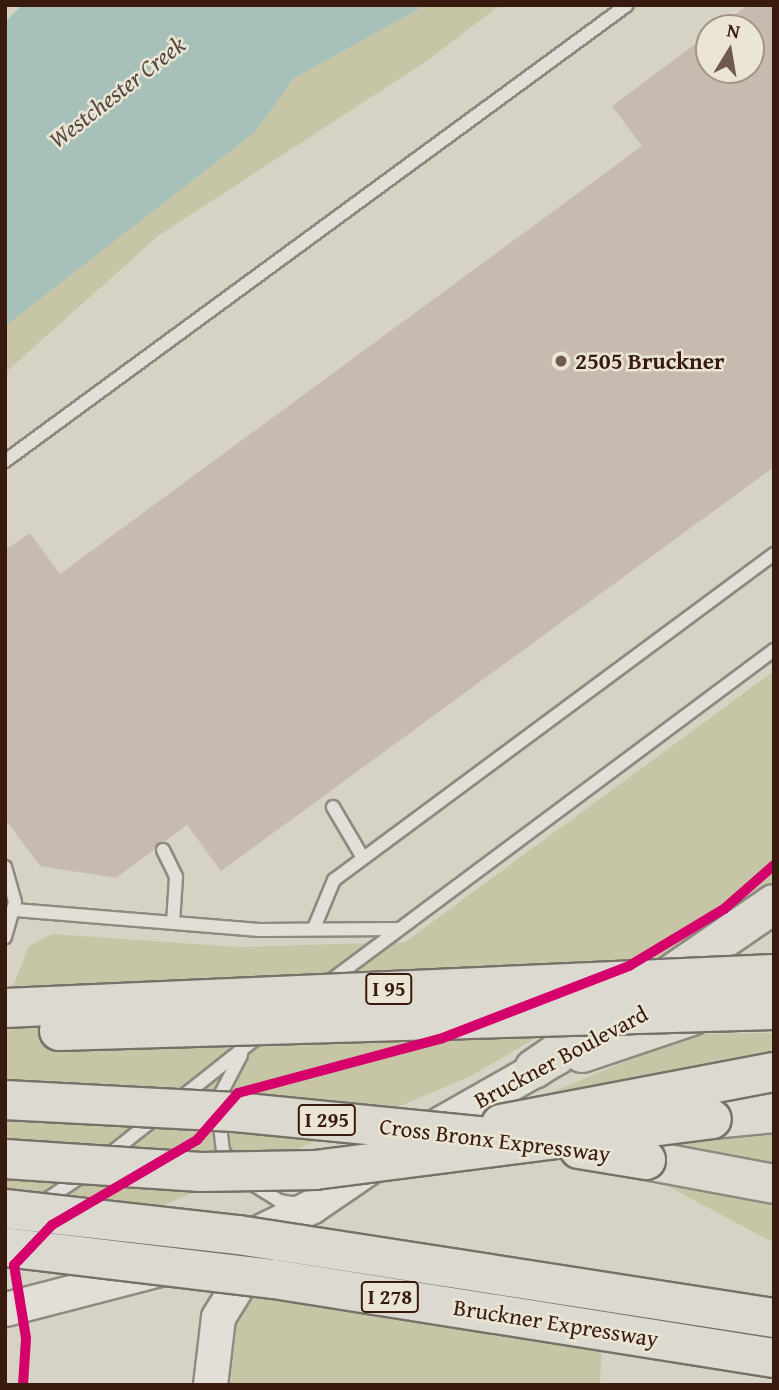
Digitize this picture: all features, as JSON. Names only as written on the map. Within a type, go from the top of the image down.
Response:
[{"type":"highway","points":[[534,1069],[774,904]]},
{"type":"highway","name":"I 95","points":[[5,1008],[774,974]]},
{"type":"highway","points":[[534,1069],[774,989]]},
{"type":"highway","points":[[5,1032],[774,1010]]},
{"type":"highway","points":[[110,1166],[239,1162],[348,1148],[774,1072]]},
{"type":"highway","name":"Cross Bronx Expressway","points":[[5,1100],[412,1129],[774,1184]]},
{"type":"highway","points":[[5,1159],[238,1172],[362,1167],[774,1113]]},
{"type":"highway","name":"Bruckner Expressway","points":[[5,1209],[238,1235],[774,1318]]},
{"type":"highway","name":"Bruckner Expressway","points":[[5,1247],[274,1279],[774,1358]]},
{"type":"main road","name":"Bruckner Boulevard","points":[[5,1309],[108,1287],[231,1245],[312,1206],[534,1069],[704,982],[774,954]]},
{"type":"main road","points":[[210,1385],[214,1330],[228,1296],[257,1254],[312,1206]]},
{"type":"lane","points":[[5,458],[620,5]]},
{"type":"lane","points":[[5,458],[627,5]]},
{"type":"lane","points":[[314,928],[334,880],[774,554]]},
{"type":"lane","points":[[5,1228],[93,1168],[398,929],[774,650]]},
{"type":"lane","points":[[332,807],[363,858]]},
{"type":"lane","points":[[163,850],[176,877],[173,923]]},
{"type":"lane","points":[[5,867],[15,910],[5,938]]},
{"type":"lane","points":[[15,910],[173,923],[398,929]]},
{"type":"lane","points":[[247,1046],[217,1101],[223,1151],[254,1189],[312,1206]]},
{"type":"green space","points":[[426,5],[500,5],[428,60],[158,236],[5,373],[5,326],[276,101],[293,79]]},
{"type":"green space","points":[[774,671],[774,884],[732,924],[469,1077],[164,1205],[5,1215],[5,1006],[29,946],[52,934],[238,947],[405,942]]},
{"type":"green space","points":[[774,1033],[774,1243],[534,1114],[431,1142],[692,1034]]},
{"type":"green space","points":[[263,1269],[604,1300],[600,1385],[223,1385],[227,1330]]},
{"type":"water","name":"Westchester Creek","points":[[22,5],[426,5],[293,79],[255,132],[5,326],[5,22]]},
{"type":"building","name":"2505 Bruckner","points":[[748,5],[774,5],[774,467],[221,871],[187,825],[116,878],[40,866],[5,819],[5,550],[30,533],[60,574],[642,146],[612,106],[695,44],[695,84],[765,84],[765,14],[736,14]]},
{"type":"cycle path","points":[[23,1385],[26,1338],[14,1265],[52,1225],[197,1140],[238,1093],[440,1039],[629,966],[724,909],[774,865]]},
{"type":"place","name":"2505 Bruckner","points":[[561,361]]}]
